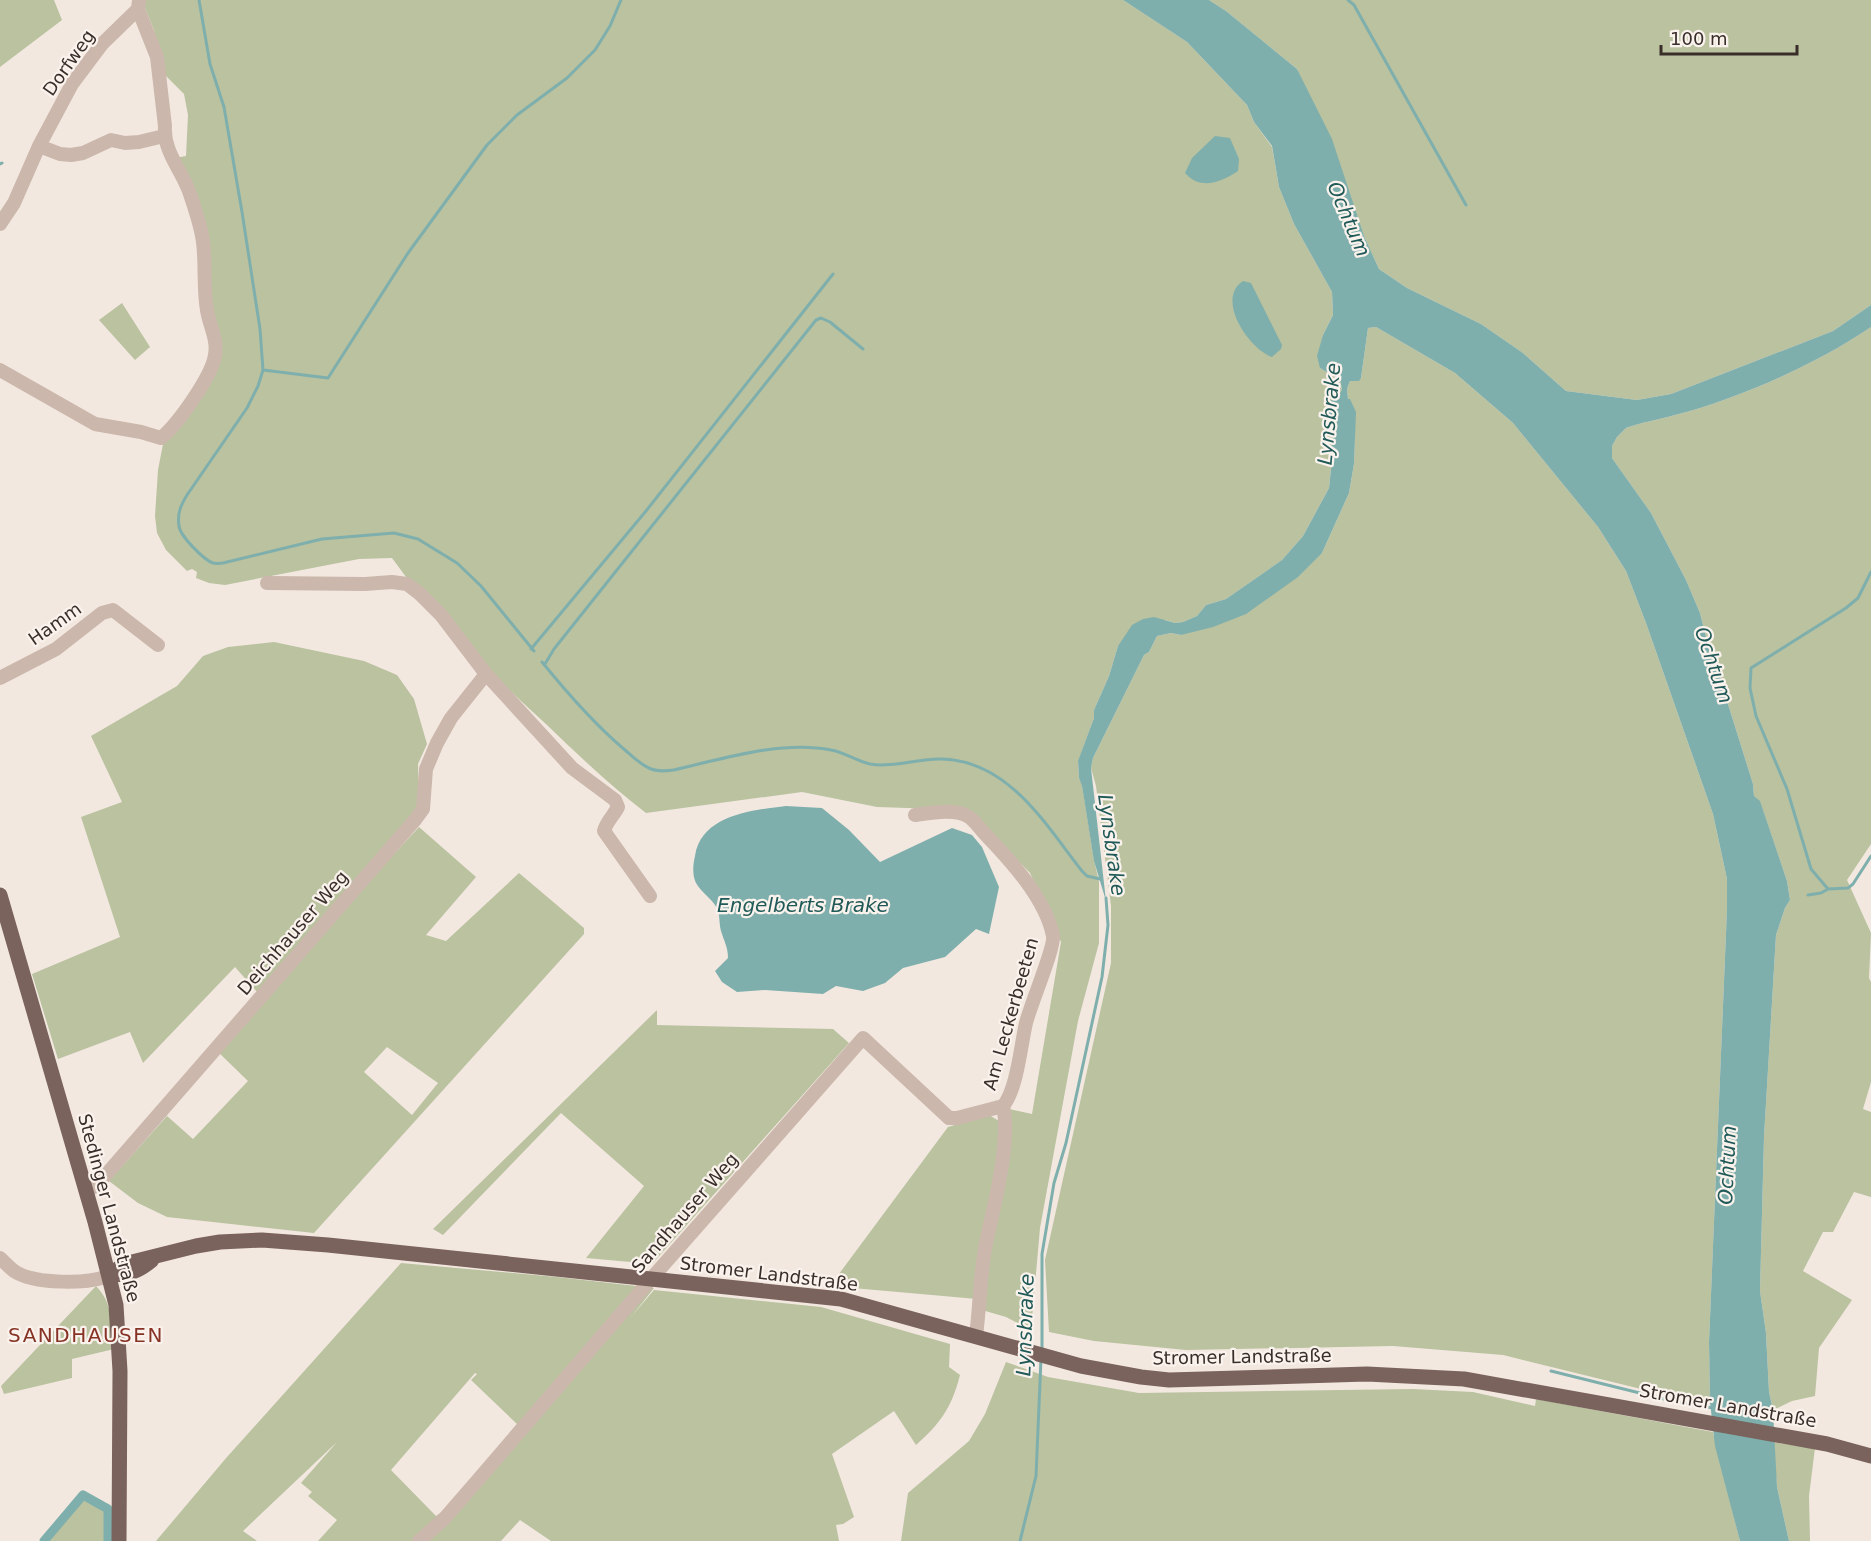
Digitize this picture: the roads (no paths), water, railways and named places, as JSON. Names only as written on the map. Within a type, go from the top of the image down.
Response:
[{"type":"main road","name":"Stedinger Landstraße","points":[[0,895],[110,1275],[117,1313],[120,1371],[119,1541]]},
{"type":"main road","name":"Stromer Landstraße","points":[[110,1275],[124,1264],[196,1246],[235,1240],[262,1240],[651,1279],[841,1299],[1041,1356],[1107,1372],[1169,1380],[1367,1374],[1464,1379],[1827,1444],[1871,1456]]},
{"type":"street","points":[[0,370],[95,424],[161,438],[175,424],[212,365],[216,354],[215,339],[207,310],[203,240],[189,192],[170,154],[164,136],[165,126],[157,57],[139,4]]},
{"type":"street","name":"Dorfweg","points":[[0,224],[14,203],[39,146],[72,84],[102,44],[139,4]]},
{"type":"street","points":[[39,146],[60,154],[71,155],[83,153],[111,140],[139,142],[164,136]]},
{"type":"street","points":[[267,583],[392,582],[407,584],[420,594],[441,615],[486,674],[572,768],[615,800],[618,807],[605,825],[604,831],[650,896]]},
{"type":"street","name":"Hamm","points":[[0,678],[43,657],[102,613],[113,610],[158,645]]},
{"type":"street","name":"Deichhauser Weg","points":[[86,1191],[97,1185],[105,1176],[415,820],[423,809],[426,769],[437,743],[451,718],[486,674]]},
{"type":"street","name":"Am Leckerbeeten","points":[[915,815],[941,811],[968,816],[1008,857],[1034,894],[1046,915],[1053,938],[1026,1021],[1018,1066],[1007,1101],[1003,1106],[1005,1130],[994,1216],[982,1266],[976,1336]]},
{"type":"street","name":"Sandhauser Weg","points":[[419,1541],[457,1504],[862,1038],[949,1118],[1003,1106]]},
{"type":"street","points":[[0,1258],[14,1271],[51,1281],[82,1282],[99,1280],[110,1275]]},
{"type":"water","name":"Ochtum","points":[[1123,0],[1209,0],[1226,11],[1297,69],[1332,139],[1364,236],[1379,269],[1407,288],[1481,324],[1523,353],[1566,391],[1637,400],[1671,394],[1833,331],[1871,305],[1871,327],[1850,341],[1802,367],[1725,400],[1626,428],[1612,446],[1612,458],[1651,513],[1686,580],[1700,613],[1709,649],[1718,666],[1753,784],[1754,796],[1760,801],[1787,881],[1790,900],[1776,935],[1764,1137],[1760,1291],[1766,1333],[1769,1392],[1773,1410],[1777,1487],[1789,1541],[1740,1541],[1715,1446],[1710,1402],[1709,1342],[1727,909],[1727,879],[1713,814],[1626,571],[1598,527],[1513,423],[1455,373],[1376,327],[1368,328],[1361,378],[1359,381],[1350,381],[1347,389],[1348,399],[1356,412],[1354,464],[1349,493],[1322,553],[1298,577],[1246,614],[1213,627],[1181,635],[1171,633],[1157,636],[1149,652],[1144,655],[1093,758],[1091,768],[1106,901],[1094,861],[1078,761],[1118,646],[1132,625],[1143,619],[1154,617],[1175,623],[1183,622],[1197,616],[1206,605],[1226,599],[1282,560],[1303,536],[1329,488],[1332,459],[1329,455],[1333,435],[1331,426],[1324,417],[1325,408],[1334,397],[1338,398],[1342,389],[1340,380],[1320,368],[1317,356],[1323,335],[1333,315],[1332,292],[1294,224],[1279,187],[1272,146],[1254,122],[1247,105],[1187,42]]},
{"type":"water","points":[[1215,136],[1230,138],[1239,159],[1238,171],[1211,183],[1191,179],[1185,173],[1192,158]]},
{"type":"water","points":[[1243,281],[1251,283],[1282,345],[1272,357],[1254,344],[1238,323],[1232,299],[1235,289]]},
{"type":"water","name":"Engelberts Brake","points":[[786,806],[822,808],[849,830],[880,862],[952,828],[972,835],[982,847],[999,887],[989,934],[976,929],[945,957],[903,968],[885,983],[863,991],[836,986],[823,994],[765,990],[737,992],[722,982],[715,971],[728,958],[727,951],[717,908],[695,880],[693,870],[695,856],[699,842],[707,831],[718,823],[744,813]]},
{"type":"waterway","points":[[199,0],[210,64],[224,107],[260,329],[263,370],[247,408],[183,502],[179,517],[180,530],[199,553],[213,563],[223,563],[322,539],[394,533],[418,539],[457,563],[481,586],[534,651]]},
{"type":"waterway","points":[[263,370],[328,378],[408,253],[487,145],[517,115],[567,78],[595,50],[610,26],[621,0]]},
{"type":"waterway","points":[[1348,0],[1354,5],[1466,205]]},
{"type":"waterway","points":[[531,649],[646,511],[833,274]]},
{"type":"waterway","points":[[545,664],[554,649],[816,320],[821,318],[830,322],[863,349]]},
{"type":"waterway","points":[[1828,889],[1811,869],[1787,789],[1756,716],[1750,688],[1751,668],[1846,608],[1858,598],[1871,572]]},
{"type":"waterway","points":[[542,662],[603,730],[637,761],[651,769],[674,770],[752,752],[792,747],[831,750],[865,763],[879,765],[933,759],[966,762],[1006,783],[1039,815],[1082,871],[1087,876],[1100,879]]},
{"type":"waterway","points":[[1808,895],[1821,893],[1828,889],[1848,888],[1871,856]]},
{"type":"waterway","name":"Lynsbrake","points":[[1042,1349],[1042,1254],[1054,1183],[1066,1143],[1102,977],[1108,925],[1106,898]]},
{"type":"waterway","name":"Lynsbrake","points":[[1020,1541],[1036,1476],[1041,1359]]},
{"type":"waterway","points":[[1551,1371],[1672,1401],[1713,1408]]},
{"type":"waterway","points":[[44,1541],[83,1495],[108,1509],[108,1541]]},
{"type":"district","name":"SANDHAUSEN","points":[[86,1335]]}]
